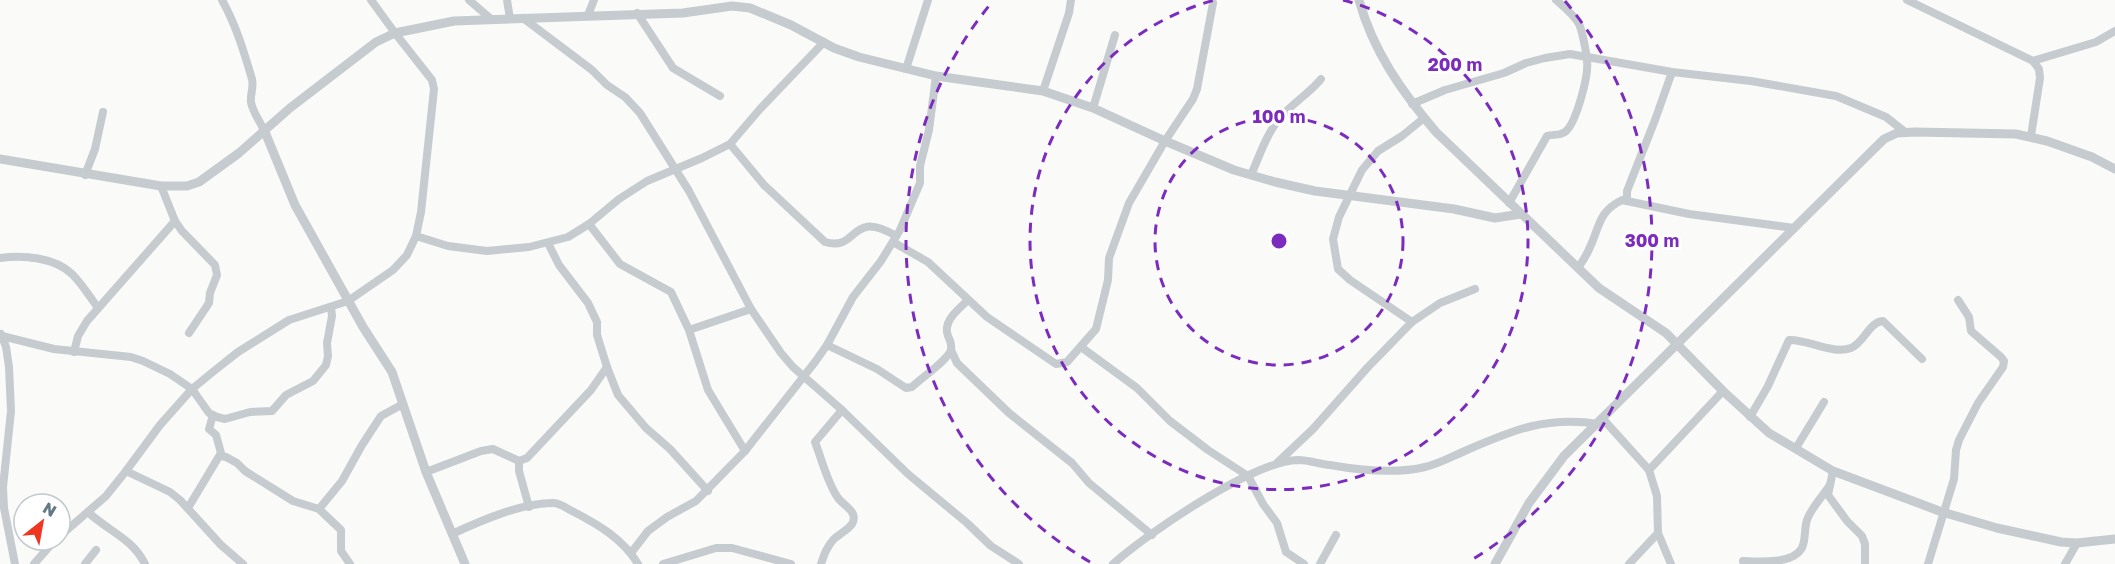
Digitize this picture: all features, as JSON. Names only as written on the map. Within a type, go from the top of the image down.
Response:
[{"type":"street","points":[[222,0],[238,32],[252,80],[254,88],[250,101],[295,205],[348,301],[392,372],[426,472],[465,564]]},
{"type":"street","points":[[72,526],[106,496],[160,425],[192,389],[238,352],[289,320],[348,301],[393,270],[407,255],[416,236],[425,180],[434,89],[432,80],[371,0]]},
{"type":"street","points":[[469,0],[491,20]]},
{"type":"street","points":[[507,0],[510,18]]},
{"type":"street","points":[[588,15],[594,0]]},
{"type":"street","points":[[906,69],[928,0]]},
{"type":"street","points":[[1043,91],[1069,13],[1071,0]]},
{"type":"street","points":[[1359,0],[1375,45],[1385,63],[1413,104],[1442,139],[1599,288],[1679,344],[1723,391],[1769,433],[1833,471],[1942,512],[1996,528],[2061,542],[2077,543],[2115,539]]},
{"type":"street","points":[[1509,203],[1547,136],[1563,133],[1573,121],[1582,91],[1588,63],[1578,24],[1556,0]]},
{"type":"street","points":[[1907,0],[2033,62],[2039,69],[2040,78],[2031,136]]},
{"type":"street","points":[[730,144],[764,184],[825,242],[842,243],[858,229],[870,225],[880,227],[928,262],[987,317],[1056,364],[1067,362],[1091,337],[1099,321],[1108,280],[1109,258],[1136,190],[1193,99],[1197,89],[1213,3]]},
{"type":"street","points":[[0,159],[161,186],[188,186],[199,182],[239,153],[290,108],[376,42],[395,33],[454,21],[683,13],[752,4],[824,42],[859,57],[936,76],[1043,91],[1092,108],[1165,141],[1251,175],[1315,191],[1454,209],[1495,218],[1521,214]]},
{"type":"street","points":[[637,13],[673,68],[720,96]]},
{"type":"street","points":[[523,18],[632,103],[676,169],[751,309],[781,353],[908,474],[991,546],[1019,564]]},
{"type":"street","points":[[2033,62],[2096,42],[2115,31]]},
{"type":"street","points":[[1092,108],[1115,35]]},
{"type":"street","points":[[416,236],[471,250],[528,247],[568,237],[647,181],[730,144],[824,42]]},
{"type":"street","points":[[1413,104],[1445,90],[1545,58],[1570,54],[1672,72],[1751,81],[1836,96],[1886,117],[1905,132]]},
{"type":"street","points":[[1627,201],[1627,191],[1672,72]]},
{"type":"street","points":[[631,553],[648,531],[667,517],[687,508],[708,491],[745,451],[827,345],[853,297],[881,261],[894,239],[921,179],[920,166],[929,130],[936,76]]},
{"type":"street","points":[[1251,175],[1279,119],[1321,79]]},
{"type":"street","points":[[85,175],[95,149],[103,112]]},
{"type":"street","points":[[1412,322],[1350,280],[1338,269],[1333,239],[1362,170],[1378,151],[1402,136],[1424,118]]},
{"type":"street","points":[[1495,564],[1518,520],[1564,456],[1601,422],[1878,144],[1890,136],[1905,132],[2031,136],[2092,158],[2115,169]]},
{"type":"street","points":[[161,186],[175,221],[190,240],[212,259],[215,265],[216,271],[209,303],[189,333]]},
{"type":"street","points":[[1578,268],[1590,248],[1602,215],[1614,204],[1622,201],[1689,214],[1794,228]]},
{"type":"street","points":[[74,352],[78,336],[87,321],[175,221]]},
{"type":"street","points":[[589,224],[620,264],[671,292],[689,330],[708,390],[745,451]]},
{"type":"street","points":[[548,243],[559,265],[588,303],[597,322],[597,334],[618,395],[645,428],[670,449],[708,491]]},
{"type":"street","points":[[0,258],[12,256],[41,259],[64,268],[73,275],[98,308]]},
{"type":"street","points":[[1277,463],[1313,429],[1412,322],[1440,303],[1475,289]]},
{"type":"street","points":[[968,300],[948,324],[947,333],[957,363],[1009,413],[1072,463],[1089,483],[1152,535]]},
{"type":"street","points":[[1928,564],[1953,479],[1959,440],[1978,404],[2003,367],[2004,361],[1971,331],[1970,318],[1958,300]]},
{"type":"street","points":[[15,564],[4,508],[3,487],[11,411],[9,368],[1,335],[74,352],[131,357],[143,361],[170,374],[192,389],[213,415],[225,419],[250,412],[272,411],[286,395],[313,381],[326,365],[331,307]]},
{"type":"street","points":[[689,330],[751,309]]},
{"type":"street","points":[[1750,417],[1768,386],[1789,340],[1815,346],[1848,349],[1858,344],[1876,323],[1883,321],[1922,359]]},
{"type":"street","points":[[827,345],[877,369],[906,388],[912,387],[951,350]]},
{"type":"street","points":[[1081,347],[1137,388],[1170,421],[1208,450],[1248,476],[1263,504],[1277,523],[1286,552],[1304,564]]},
{"type":"street","points":[[426,472],[481,451],[493,449],[519,461],[527,458],[591,390],[607,367]]},
{"type":"street","points":[[1649,470],[1723,391]]},
{"type":"street","points":[[1796,448],[1824,402]]},
{"type":"street","points":[[319,509],[342,481],[381,417],[403,404]]},
{"type":"street","points":[[821,564],[834,539],[851,525],[854,517],[851,510],[831,488],[815,442],[843,410]]},
{"type":"street","points":[[188,508],[220,456],[216,435],[208,426],[213,415]]},
{"type":"street","points":[[1113,564],[1219,490],[1277,463],[1297,460],[1404,471],[1428,467],[1527,426],[1562,422],[1601,422],[1649,470],[1657,496],[1658,533],[1671,564]]},
{"type":"street","points":[[220,456],[226,456],[245,471],[293,501],[319,509],[341,531],[341,551],[350,564]]},
{"type":"street","points":[[519,461],[519,471],[529,507]]},
{"type":"street","points":[[126,471],[170,492],[188,508],[220,545],[243,564]]},
{"type":"street","points":[[1833,471],[1828,495],[1862,536],[1865,544],[1865,564]]},
{"type":"street","points":[[1743,561],[1773,562],[1788,560],[1797,555],[1803,546],[1807,519],[1830,485]]},
{"type":"street","points":[[452,534],[484,519],[529,507],[560,504],[613,535],[631,553],[638,564]]},
{"type":"street","points":[[88,512],[100,523],[128,540],[135,547],[144,564]]},
{"type":"street","points":[[1629,564],[1658,533]]},
{"type":"street","points":[[1320,564],[1336,535]]},
{"type":"street","points":[[2066,564],[2077,543]]},
{"type":"street","points":[[663,564],[716,548],[732,548],[791,564]]},
{"type":"street","points":[[85,564],[96,550]]},
{"type":"street","points":[[34,564],[44,552]]}]
